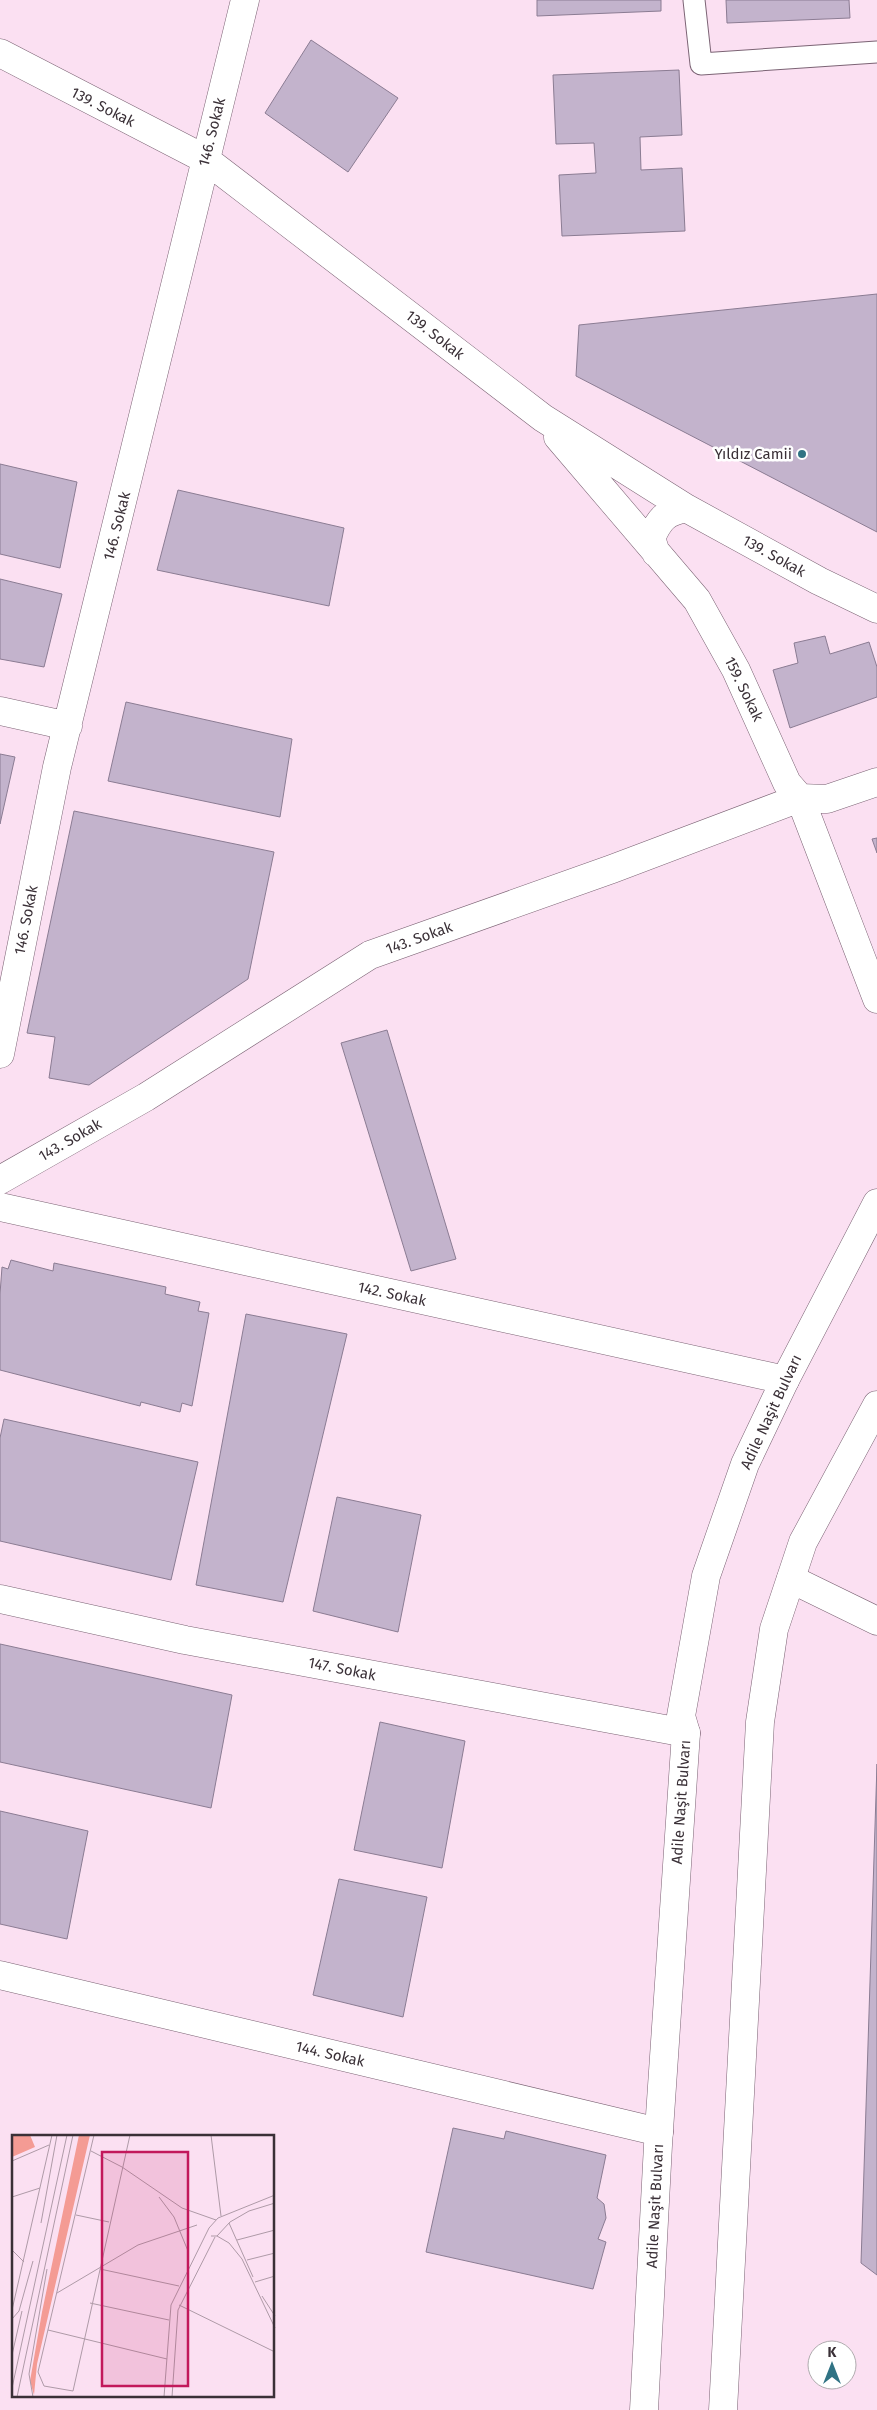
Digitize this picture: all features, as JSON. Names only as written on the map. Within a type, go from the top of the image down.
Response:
[{"type":"street","name":"146. Sokak","points":[[0,1054],[56,768],[68,726],[245,0]]},
{"type":"street","name":"139. Sokak","points":[[0,53],[206,159],[543,418],[686,508],[819,581],[877,609]]},
{"type":"street","name":"159. Sokak","points":[[543,418],[697,600],[736,670],[787,783],[800,798],[877,999]]},
{"type":"street","points":[[656,553],[651,538],[658,523],[670,511],[686,508]]},
{"type":"street","points":[[0,710],[68,726]]},
{"type":"street","name":"143. Sokak","points":[[0,1180],[146,1097],[370,955],[612,869],[800,798],[827,799],[877,782]]},
{"type":"street","name":"Adile Naşit Bulvarı","points":[[644,2410],[659,2132],[686,1733],[682,1716],[706,1576],[745,1464],[784,1380],[877,1203]]},
{"type":"street","name":"142. Sokak","points":[[0,1207],[784,1380]]},
{"type":"street","points":[[723,2410],[760,1722],[774,1629],[803,1542],[869,1439],[877,1405]]},
{"type":"street","points":[[791,1579],[877,1621]]},
{"type":"street","name":"147. Sokak","points":[[0,1599],[185,1640],[686,1733]]},
{"type":"street","name":"144. Sokak","points":[[0,1975],[659,2132]]},
{"type":"lane","points":[[694,0],[701,64],[877,52]]},
{"type":"building","points":[[537,0],[661,0],[661,11],[537,16]]},
{"type":"building","points":[[726,0],[849,0],[850,18],[727,23]]},
{"type":"building","points":[[311,40],[398,98],[348,172],[265,113]]},
{"type":"building","points":[[679,70],[682,135],[640,137],[641,170],[682,168],[685,231],[562,236],[559,175],[596,173],[594,143],[556,144],[553,75]]},
{"type":"building","name":"Yıldız Camii","points":[[877,294],[877,532],[576,376],[579,325]]},
{"type":"building","points":[[0,464],[77,482],[60,568],[0,554]]},
{"type":"building","points":[[178,490],[344,528],[329,606],[157,570]]},
{"type":"building","points":[[0,579],[62,594],[44,667],[0,659]]},
{"type":"building","points":[[825,636],[830,654],[869,642],[877,667],[877,697],[790,728],[773,670],[798,663],[794,643]]},
{"type":"building","points":[[126,702],[292,739],[280,817],[108,781]]},
{"type":"building","points":[[0,754],[15,757],[0,824]]},
{"type":"building","points":[[74,811],[274,852],[248,979],[89,1085],[49,1078],[55,1037],[27,1033]]},
{"type":"building","points":[[877,838],[877,853],[872,839]]},
{"type":"building","points":[[387,1030],[456,1259],[411,1271],[341,1043]]},
{"type":"building","points":[[11,1260],[53,1271],[54,1263],[166,1287],[165,1294],[200,1302],[198,1311],[209,1313],[192,1406],[182,1403],[180,1412],[141,1402],[140,1406],[0,1370],[2,1267],[8,1269]]},
{"type":"building","points":[[246,1314],[347,1334],[283,1602],[196,1585]]},
{"type":"building","points":[[4,1419],[198,1462],[171,1580],[0,1541],[0,1438]]},
{"type":"building","points":[[337,1497],[421,1515],[398,1632],[313,1611]]},
{"type":"building","points":[[0,1644],[232,1695],[211,1808],[0,1762]]},
{"type":"building","points":[[380,1722],[465,1741],[442,1868],[354,1850]]},
{"type":"building","points":[[877,1764],[877,2275],[861,2263]]},
{"type":"building","points":[[0,1811],[88,1831],[67,1939],[0,1924]]},
{"type":"building","points":[[339,1879],[427,1897],[403,2017],[313,1995]]},
{"type":"building","points":[[453,2128],[504,2139],[506,2131],[606,2155],[597,2198],[604,2204],[606,2218],[598,2239],[606,2242],[593,2289],[426,2252]]},
{"type":"place","name":"Yıldız Camii","points":[[802,454]]}]
